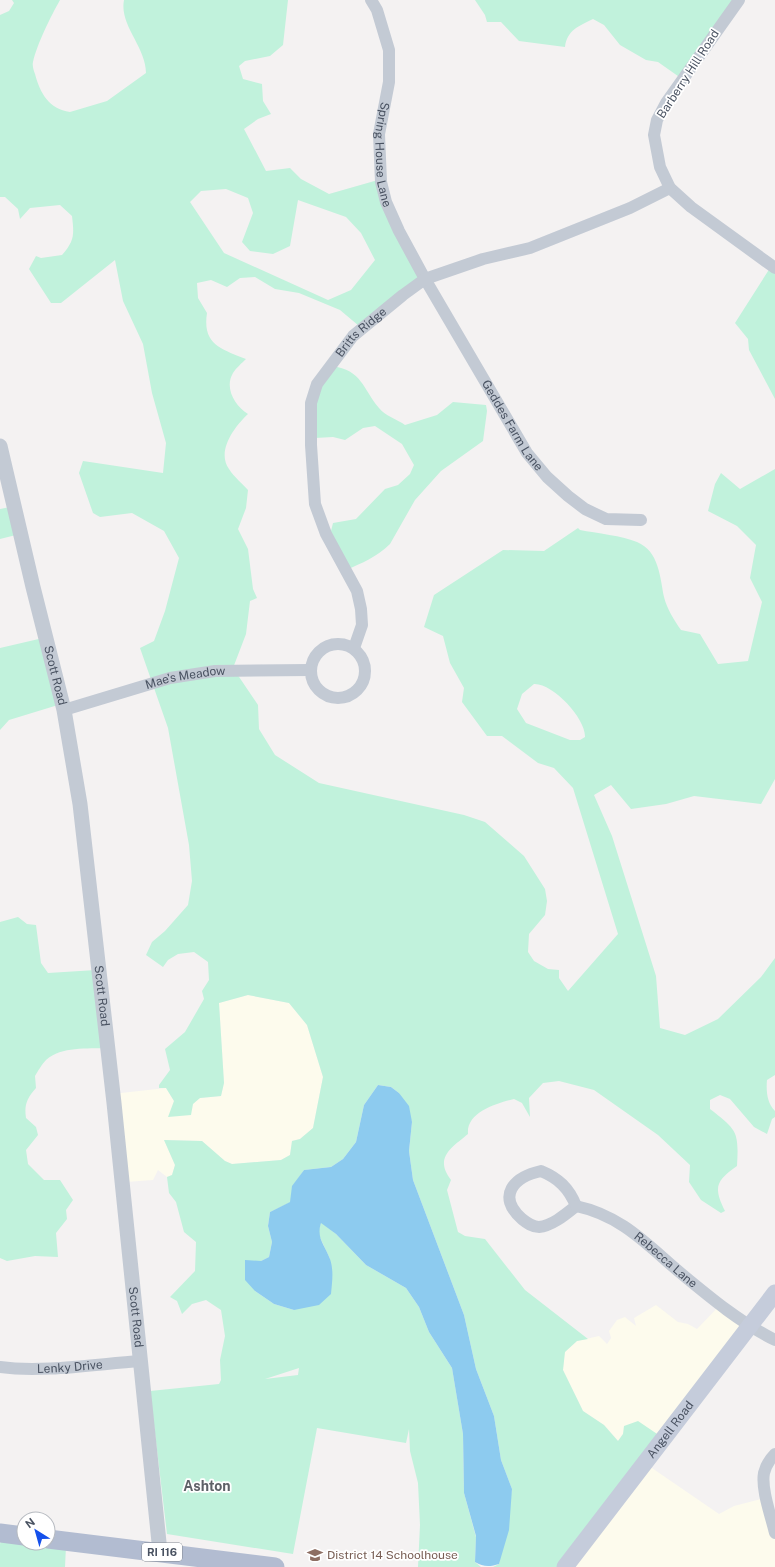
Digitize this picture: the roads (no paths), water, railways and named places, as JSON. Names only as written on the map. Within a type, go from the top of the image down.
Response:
[{"type":"main road","name":"Angell Road","points":[[565,1567],[775,1293]]},
{"type":"main road","points":[[0,1533],[16,1535]]},
{"type":"main road","name":"RI 116","points":[[56,1540],[275,1567]]},
{"type":"street","name":"Spring House Lane","points":[[371,0],[377,10],[389,50],[389,82],[379,134],[381,182],[386,202],[399,231],[425,280]]},
{"type":"street","name":"Barberry Hill Road","points":[[739,0],[666,103],[657,120],[654,135],[656,153],[660,167],[670,188],[691,207],[775,268]]},
{"type":"street","name":"Britts Ridge","points":[[354,648],[362,625],[361,609],[356,591],[326,534],[315,504],[311,445],[311,403],[317,384],[353,336],[403,295],[425,280],[483,259],[530,248],[630,208],[670,188]]},
{"type":"street","name":"Geddes Farm Lane","points":[[425,280],[461,338],[514,432],[547,477],[585,509],[606,519],[641,520]]},
{"type":"street","name":"Scott Road","points":[[0,446],[36,602],[64,710],[80,804],[114,1103],[160,1552]]},
{"type":"street","points":[[343,643],[354,648],[363,657],[366,669],[364,682],[357,692],[345,698],[332,698],[321,693],[313,683],[310,670],[313,659],[320,650],[331,644],[343,643]]},
{"type":"street","name":"Mae's Meadow","points":[[64,710],[170,678],[215,671],[310,670]]},
{"type":"street","points":[[541,1171],[555,1177],[565,1186],[576,1206],[552,1223],[539,1227],[527,1223],[519,1216],[511,1207],[509,1197],[516,1182],[526,1174],[541,1171]]},
{"type":"street","name":"Rebecca Lane","points":[[576,1206],[608,1215],[634,1232],[684,1276],[749,1327],[775,1340]]},
{"type":"street","name":"Lenky Drive","points":[[0,1367],[67,1367],[140,1361]]},
{"type":"street","points":[[775,1454],[769,1462],[764,1476],[766,1497],[775,1533]]},
{"type":"water","points":[[378,1085],[391,1087],[399,1093],[409,1106],[412,1122],[409,1151],[413,1180],[464,1315],[476,1369],[494,1416],[501,1460],[512,1489],[509,1530],[499,1564],[496,1565],[484,1566],[475,1562],[476,1536],[464,1493],[463,1434],[452,1368],[429,1332],[419,1307],[406,1288],[366,1265],[336,1234],[321,1223],[320,1237],[330,1259],[332,1276],[331,1294],[319,1305],[294,1310],[274,1304],[255,1291],[245,1280],[245,1260],[261,1261],[269,1257],[272,1242],[268,1226],[270,1212],[290,1202],[292,1186],[304,1170],[331,1167],[343,1159],[356,1142],[364,1105]]},
{"type":"place","name":"District 14 Schoolhouse","points":[[315,1555]]},
{"type":"district","name":"Ashton","points":[[207,1486]]}]
